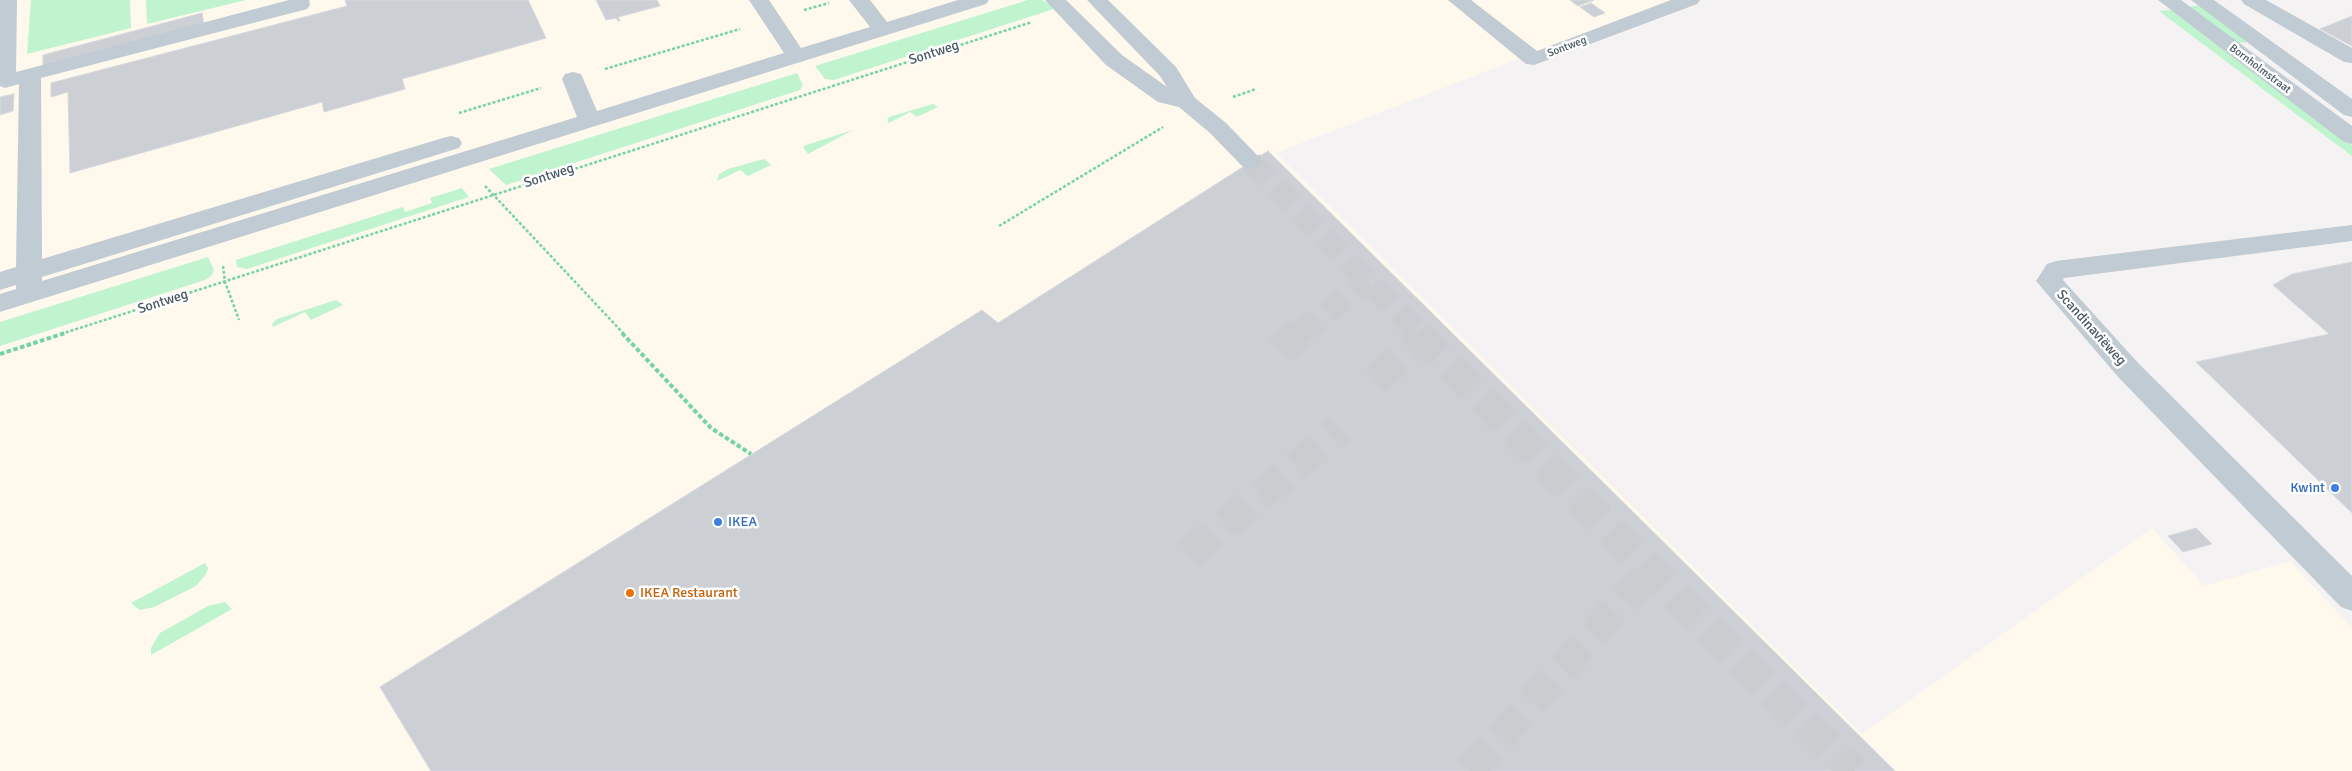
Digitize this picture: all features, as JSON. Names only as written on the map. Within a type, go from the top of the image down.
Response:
[{"type":"street","points":[[7,0],[5,81],[300,5],[299,0]]},
{"type":"street","points":[[759,0],[791,49]]},
{"type":"street","points":[[0,303],[29,283],[791,49],[871,15],[921,0]]},
{"type":"street","points":[[871,15],[979,0]]},
{"type":"street","points":[[1097,0],[1168,72],[1191,106],[1218,128],[1251,162]]},
{"type":"street","name":"Sontweg","points":[[1458,0],[1534,60],[1690,0]]},
{"type":"street","name":"Bornholmstraat","points":[[2168,0],[2352,137]]},
{"type":"street","name":"Bornholmstraat","points":[[2201,0],[2352,109]]},
{"type":"street","points":[[2251,0],[2352,57]]},
{"type":"street","points":[[1061,5],[1114,60],[1166,97],[1191,106]]},
{"type":"street","points":[[29,283],[30,74]]},
{"type":"street","points":[[573,79],[586,112]]},
{"type":"street","points":[[2321,114],[2352,109]]},
{"type":"street","name":"Scandinaviëweg","points":[[2352,233],[2056,270],[2049,281],[2129,371],[2352,597]]},
{"type":"street","points":[[0,281],[29,283]]},
{"type":"path","name":"Sontweg","points":[[0,354],[226,282],[1061,5]]},
{"type":"path","points":[[999,226],[1130,147],[1191,106],[1256,89]]},
{"type":"path","points":[[490,190],[711,428],[751,454]]},
{"type":"path","points":[[226,282],[239,320]]},
{"type":"shaded area","points":[[0,0],[1670,0],[1276,153],[1862,734],[2152,528],[2204,586],[2290,561],[2352,628],[2352,771],[0,771]]},
{"type":"green space","points":[[31,0],[130,0],[131,28],[27,54]]},
{"type":"green space","points":[[146,0],[246,0],[147,24]]},
{"type":"green space","points":[[1028,0],[1042,0],[1057,8],[834,80],[825,79],[815,66]]},
{"type":"green space","points":[[2199,5],[2248,42],[2237,43],[2188,7]]},
{"type":"green space","points":[[2172,10],[2352,145],[2352,156],[2159,11]]},
{"type":"green space","points":[[797,73],[803,85],[800,90],[506,185],[489,169]]},
{"type":"green space","points":[[933,104],[938,107],[917,117],[910,112],[889,123],[887,120],[889,117]]},
{"type":"green space","points":[[853,130],[808,154],[803,147],[806,145]]},
{"type":"green space","points":[[764,159],[771,165],[748,176],[740,170],[717,181],[719,174],[728,169]]},
{"type":"green space","points":[[462,188],[469,197],[247,269],[237,267],[236,260],[403,207],[405,212],[432,203],[430,198]]},
{"type":"green space","points":[[208,257],[214,270],[212,275],[205,280],[0,346],[0,322]]},
{"type":"green space","points":[[336,300],[343,305],[311,320],[305,312],[273,327],[272,324],[277,319]]},
{"type":"green space","points":[[205,563],[208,568],[206,574],[196,586],[154,607],[140,610],[131,603]]},
{"type":"green space","points":[[225,602],[232,609],[151,655],[151,648],[160,633],[208,606]]},
{"type":"building","points":[[345,0],[528,0],[546,38],[402,79],[405,89],[324,112],[322,102],[70,173],[68,92],[51,97],[51,83],[347,6]]},
{"type":"building","points":[[596,0],[657,0],[660,6],[618,17],[620,21],[616,18],[606,20]]},
{"type":"building","points":[[1570,0],[1594,0],[1578,6]]},
{"type":"building","points":[[1591,3],[1605,13],[1594,17],[1580,7]]},
{"type":"building","points":[[202,13],[204,25],[43,68],[43,55]]},
{"type":"building","points":[[2352,16],[2352,46],[2320,29]]},
{"type":"building","points":[[14,94],[13,111],[0,115],[0,97]]},
{"type":"building","points":[[1268,151],[1895,771],[431,771],[380,687],[982,310],[998,323]]},
{"type":"building","points":[[2352,262],[2352,513],[2196,362],[2329,334],[2273,285],[2292,274]]},
{"type":"building","points":[[2196,528],[2212,544],[2183,552],[2168,536]]},
{"type":"tunnel","points":[[1251,162],[1419,334]]},
{"type":"tunnel","points":[[1299,334],[1367,281]]},
{"type":"tunnel","points":[[1279,350],[1300,333]]},
{"type":"tunnel","points":[[1418,333],[1650,571]]},
{"type":"tunnel","points":[[1375,380],[1423,339]]},
{"type":"tunnel","points":[[1189,554],[1340,430]]},
{"type":"tunnel","points":[[1470,771],[1650,571]]},
{"type":"tunnel","points":[[1650,571],[1854,771]]},
{"type":"place","name":"Kwint","points":[[2335,488]]},
{"type":"place","name":"IKEA","points":[[718,522]]},
{"type":"place","name":"IKEA Restaurant","points":[[630,593]]}]
